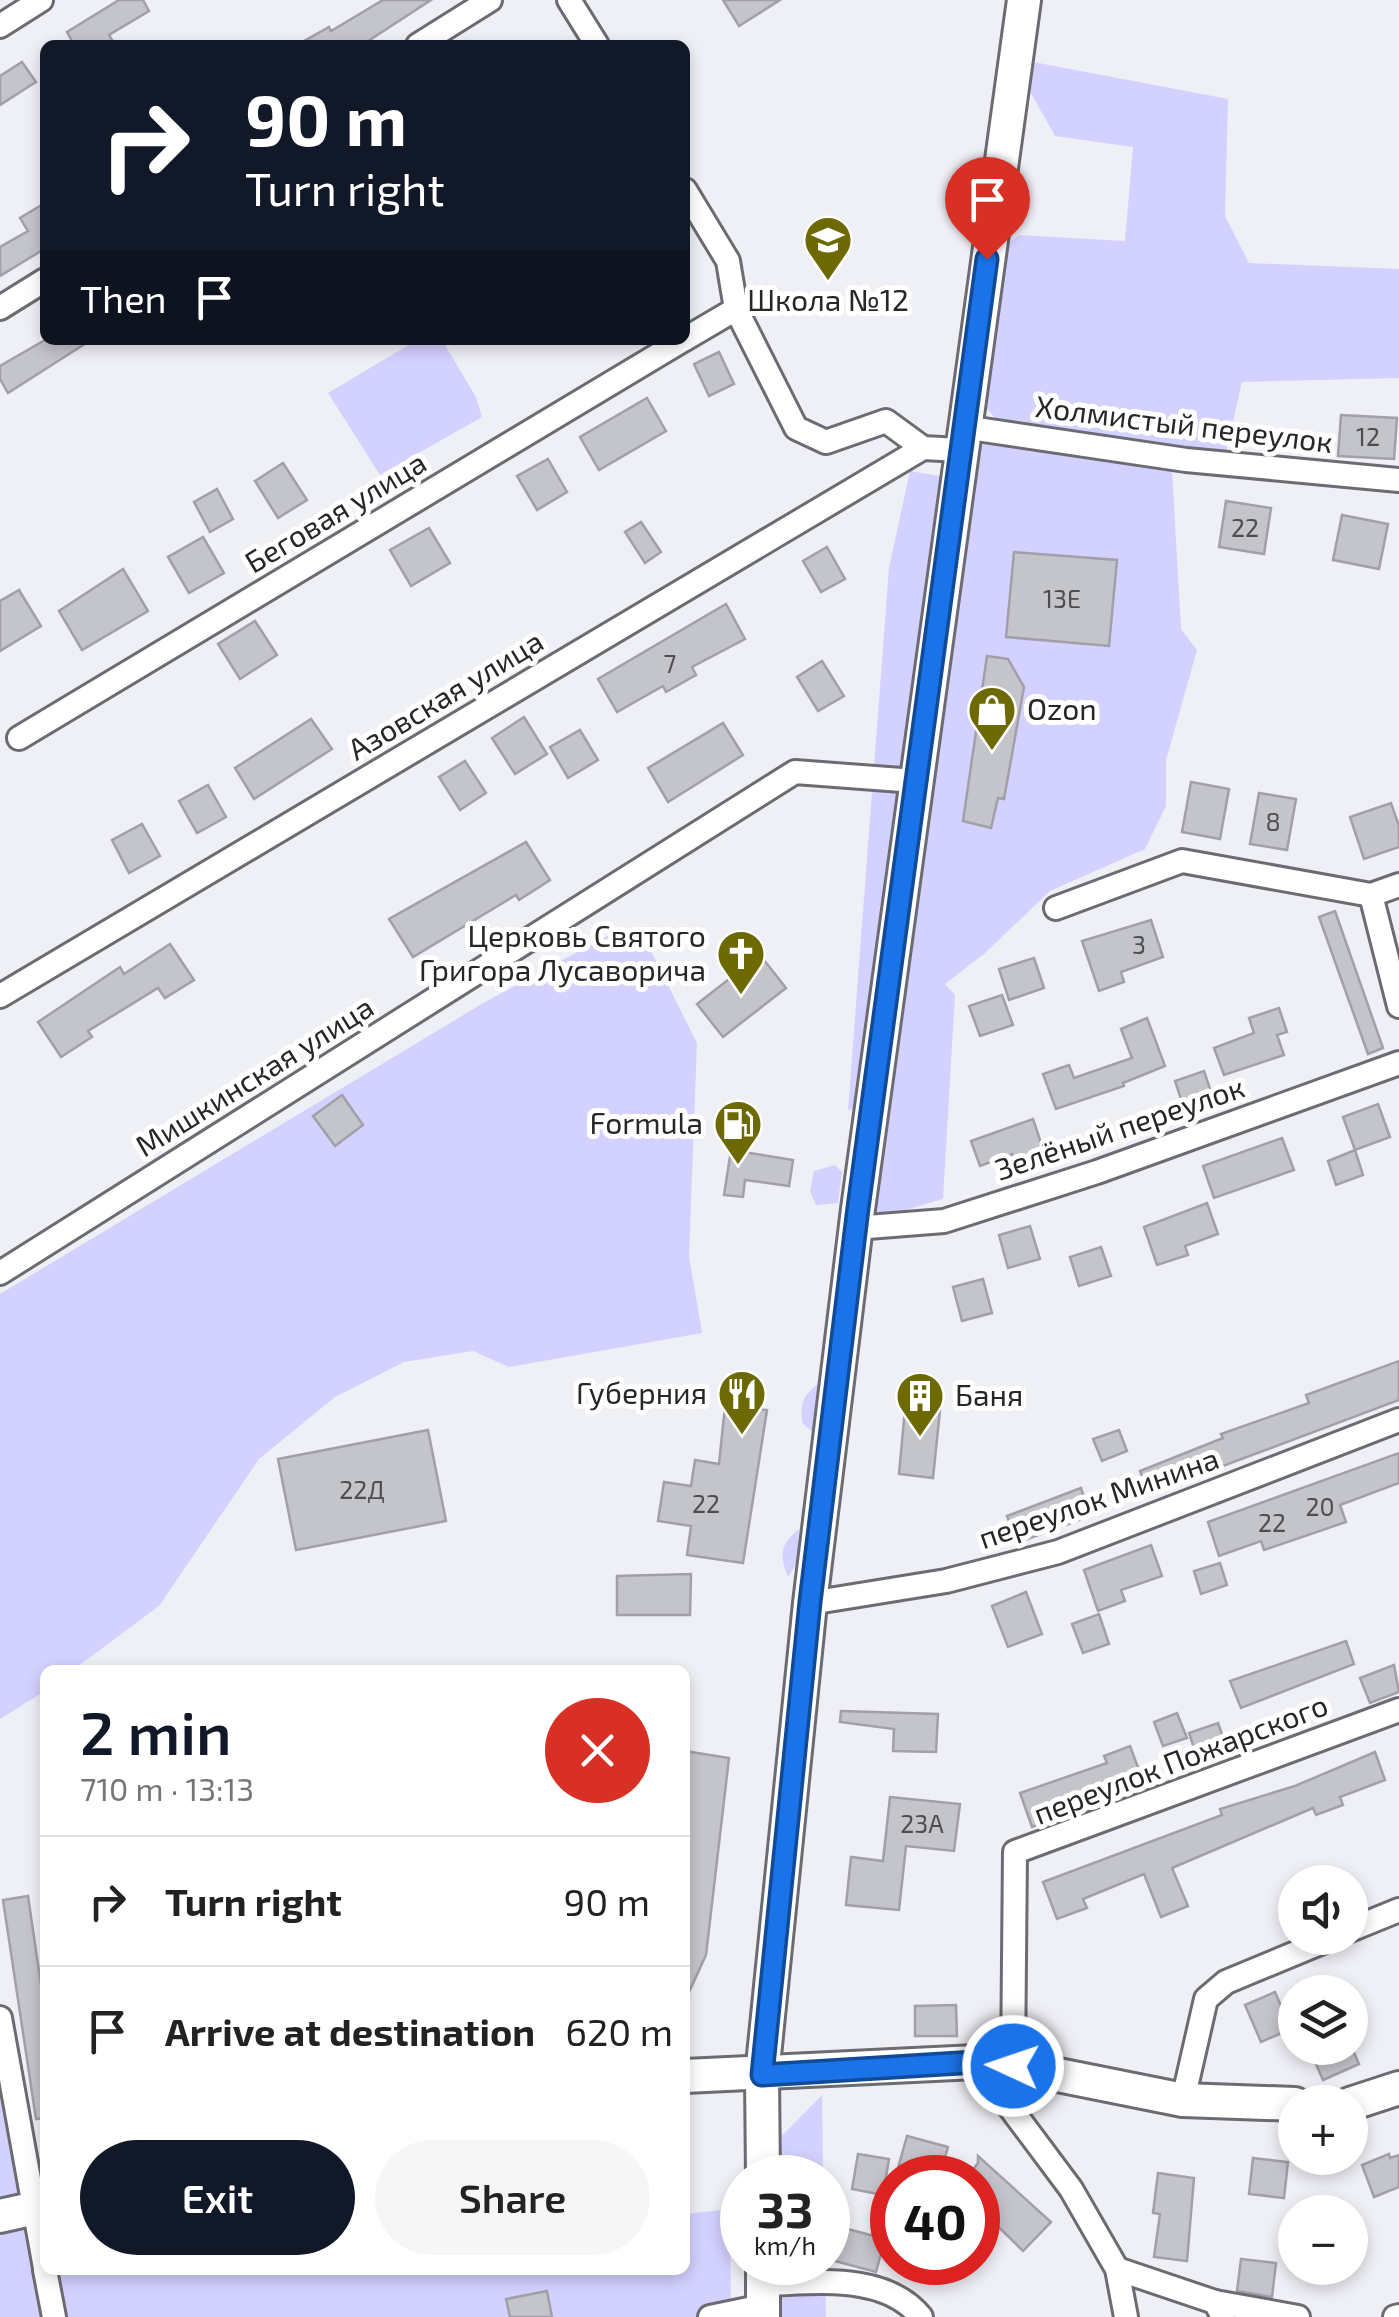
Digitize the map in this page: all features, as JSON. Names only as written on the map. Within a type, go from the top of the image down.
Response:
[{"type":"main road","points":[[762,2155],[762,2075],[810,1602],[855,1228],[1024,0]]},
{"type":"main road","points":[[690,2076],[976,2062],[1183,2100],[1278,2103]]},
{"type":"main road","points":[[1368,2098],[1399,2088]]},
{"type":"main road","points":[[0,2216],[39,2207]]},
{"type":"street","points":[[0,26],[41,0]]},
{"type":"street","points":[[426,40],[490,0]]},
{"type":"street","points":[[569,0],[593,40]]},
{"type":"street","points":[[690,198],[728,261],[736,309],[796,428],[826,442],[886,421],[923,448]]},
{"type":"street","points":[[0,308],[40,283]]},
{"type":"street","name":"Беговая улица","points":[[690,336],[736,309]]},
{"type":"street","name":"Беговая улица","points":[[19,738],[676,345]]},
{"type":"street","name":"Холмистый переулок","points":[[923,448],[961,439],[1399,480]]},
{"type":"street","name":"Азовская улица","points":[[0,996],[923,448]]},
{"type":"street","name":"Мишкинская улица","points":[[0,1273],[795,772],[915,781]]},
{"type":"street","points":[[1056,908],[1182,860],[1371,895],[1399,886]]},
{"type":"street","points":[[1371,895],[1399,1006]]},
{"type":"street","name":"Зелёный переулок","points":[[855,1228],[944,1221],[1097,1172],[1399,1063]]},
{"type":"street","name":"переулок Минина","points":[[810,1602],[946,1581],[1058,1552],[1399,1420]]},
{"type":"street","name":"переулок Пожарского","points":[[1013,2066],[1015,1852],[1399,1710]]},
{"type":"street","points":[[1368,1923],[1399,1910]]},
{"type":"street","points":[[1183,2100],[1206,2000],[1226,1982],[1291,1955]]},
{"type":"street","points":[[0,2018],[39,2207]]},
{"type":"street","points":[[976,2062],[1071,2189],[1117,2270],[1126,2317]]},
{"type":"street","points":[[1117,2270],[1219,2309],[1298,2317]]},
{"type":"street","points":[[46,2275],[54,2317]]},
{"type":"street","points":[[710,2317],[763,2293],[842,2282],[882,2290],[922,2317]]},
{"type":"shaded area","points":[[1028,61],[1228,99],[1225,216],[1249,263],[1399,269],[1399,378],[1242,382],[1226,452],[1002,426],[983,404],[1000,251],[1019,235],[1125,241],[1133,147],[1055,136],[1031,93]]},
{"type":"shaded area","points":[[409,345],[445,345],[476,397],[482,417],[380,475],[328,393]]},
{"type":"shaded area","points":[[979,443],[1172,470],[1181,629],[1197,650],[1166,760],[1166,806],[1145,849],[1050,891],[985,953],[945,984],[955,995],[943,1199],[885,1216],[867,1210]]},
{"type":"shaded area","points":[[910,471],[940,476],[862,1107],[848,1110],[889,568]]},
{"type":"shaded area","points":[[611,934],[643,935],[697,1043],[689,1256],[702,1333],[509,1367],[473,1351],[404,1362],[335,1397],[259,1459],[159,1606],[80,1665],[40,1665],[40,1694],[0,1719],[0,1294],[485,1002]]},
{"type":"shaded area","points":[[835,1165],[842,1172],[838,1203],[816,1205],[810,1191],[814,1171]]},
{"type":"shaded area","points":[[819,1383],[814,1433],[803,1424],[802,1405]]},
{"type":"shaded area","points":[[799,1529],[797,1563],[788,1577],[783,1550]]},
{"type":"shaded area","points":[[0,2025],[32,2189],[0,2197]]},
{"type":"shaded area","points":[[822,2095],[823,2155],[776,2155],[776,2142]]},
{"type":"shaded area","points":[[720,2210],[720,2285],[731,2285],[731,2317],[0,2317],[0,2234],[40,2225],[40,2275],[690,2275],[690,2213]]},
{"type":"shaded area","points":[[777,2285],[825,2285],[826,2317],[777,2317]]},
{"type":"building","points":[[119,0],[143,0],[149,11],[109,35],[112,40],[71,40],[67,32]]},
{"type":"building","points":[[383,0],[431,0],[370,40],[306,40],[329,27],[331,31]]},
{"type":"building","points":[[723,0],[780,0],[739,26]]},
{"type":"building","points":[[22,62],[36,82],[0,105],[0,76]]},
{"type":"building","points":[[40,206],[40,252],[0,276],[0,247],[28,231],[20,218]]},
{"type":"building","points":[[40,343],[83,345],[8,393],[0,379],[0,366]]},
{"type":"building","points":[[719,352],[734,384],[709,396],[694,364]]},
{"type":"building","points":[[647,398],[666,431],[599,470],[580,437]]},
{"type":"building","points":[[1341,415],[1397,418],[1394,459],[1338,456]]},
{"type":"building","points":[[548,459],[567,492],[537,510],[517,476]]},
{"type":"building","points":[[283,463],[307,500],[278,518],[255,481]]},
{"type":"building","points":[[217,489],[233,519],[210,532],[194,502]]},
{"type":"building","points":[[1226,501],[1271,508],[1264,554],[1219,547]]},
{"type":"building","points":[[1342,515],[1388,524],[1379,569],[1333,560]]},
{"type":"building","points":[[641,522],[661,552],[645,563],[625,532]]},
{"type":"building","points":[[429,528],[450,563],[411,586],[390,550]]},
{"type":"building","points":[[203,537],[224,573],[189,593],[168,557]]},
{"type":"building","points":[[827,547],[845,579],[821,592],[803,561]]},
{"type":"building","points":[[1014,552],[1117,560],[1109,646],[1006,637]]},
{"type":"building","points":[[123,569],[148,611],[82,650],[59,611]]},
{"type":"building","points":[[19,590],[41,626],[0,651],[0,601]]},
{"type":"building","points":[[726,604],[745,639],[692,667],[696,675],[666,692],[663,686],[617,712],[598,679]]},
{"type":"building","points":[[255,621],[277,655],[240,679],[218,644]]},
{"type":"building","points":[[987,656],[1008,659],[1024,687],[1004,799],[998,798],[991,828],[963,821]]},
{"type":"building","points":[[822,661],[844,696],[818,711],[797,677]]},
{"type":"building","points":[[524,717],[547,754],[515,774],[492,738]]},
{"type":"building","points":[[311,719],[332,749],[254,799],[235,768]]},
{"type":"building","points":[[723,723],[743,755],[668,802],[648,768]]},
{"type":"building","points":[[580,730],[598,760],[568,778],[550,747]]},
{"type":"building","points":[[465,761],[486,793],[460,810],[439,777]]},
{"type":"building","points":[[1191,782],[1229,789],[1220,839],[1182,832]]},
{"type":"building","points":[[208,785],[226,817],[197,833],[179,801]]},
{"type":"building","points":[[1259,793],[1296,799],[1287,850],[1250,844]]},
{"type":"building","points":[[1391,803],[1399,826],[1399,847],[1364,859],[1350,817]]},
{"type":"building","points":[[142,824],[160,856],[129,873],[112,840]]},
{"type":"building","points":[[526,842],[550,880],[519,900],[516,895],[413,957],[389,919]]},
{"type":"building","points":[[1335,911],[1383,1048],[1368,1054],[1319,917]]},
{"type":"building","points":[[1151,920],[1163,957],[1121,972],[1124,982],[1099,991],[1082,941]]},
{"type":"building","points":[[170,944],[194,980],[165,998],[158,988],[88,1031],[92,1037],[61,1057],[38,1022],[120,967],[124,974]]},
{"type":"building","name":"Церковь Святого Григора Лусаворича","points":[[760,955],[786,988],[723,1037],[697,1004]]},
{"type":"building","points":[[1034,958],[1044,988],[1009,1000],[999,969]]},
{"type":"building","points":[[1002,995],[1013,1025],[980,1036],[969,1006]]},
{"type":"building","points":[[1279,1008],[1287,1032],[1277,1035],[1284,1055],[1224,1075],[1214,1048],[1254,1033],[1249,1018]]},
{"type":"building","points":[[1147,1018],[1165,1066],[1123,1083],[1124,1086],[1056,1109],[1043,1074],[1069,1065],[1074,1078],[1132,1058],[1121,1029]]},
{"type":"building","points":[[1204,1071],[1214,1101],[1185,1111],[1175,1081]]},
{"type":"building","points":[[342,1095],[363,1125],[335,1146],[313,1116]]},
{"type":"building","points":[[1378,1104],[1390,1137],[1355,1150],[1343,1117]]},
{"type":"building","points":[[1033,1119],[1044,1152],[1015,1162],[1012,1154],[980,1166],[971,1141]]},
{"type":"building","points":[[1282,1138],[1294,1170],[1214,1198],[1203,1166]]},
{"type":"building","points":[[731,1150],[793,1160],[789,1186],[745,1180],[743,1197],[724,1195]]},
{"type":"building","points":[[1355,1150],[1363,1175],[1336,1185],[1328,1161]]},
{"type":"building","points":[[1207,1203],[1218,1234],[1185,1246],[1188,1255],[1157,1265],[1144,1227]]},
{"type":"building","points":[[1030,1226],[1040,1259],[1008,1268],[999,1235]]},
{"type":"building","points":[[1101,1247],[1111,1276],[1079,1286],[1070,1257]]},
{"type":"building","points":[[983,1279],[992,1313],[962,1321],[953,1287]]},
{"type":"building","points":[[1399,1361],[1399,1400],[1148,1494],[1140,1471],[1223,1438],[1221,1434],[1309,1403],[1306,1395]]},
{"type":"building","name":"Баня","points":[[906,1398],[941,1401],[933,1478],[899,1474]]},
{"type":"building","points":[[725,1406],[767,1410],[743,1563],[687,1555],[691,1526],[658,1521],[664,1482],[691,1486],[695,1460],[719,1464]]},
{"type":"building","points":[[428,1430],[446,1521],[296,1550],[278,1459]]},
{"type":"building","points":[[1119,1430],[1127,1451],[1102,1461],[1093,1439]]},
{"type":"building","points":[[1399,1453],[1399,1483],[1340,1505],[1346,1522],[1264,1550],[1261,1541],[1219,1556],[1208,1522]]},
{"type":"building","points":[[1081,1488],[1090,1516],[1017,1543],[1007,1516]]},
{"type":"building","points":[[1151,1545],[1162,1576],[1121,1590],[1125,1601],[1098,1611],[1084,1570]]},
{"type":"building","points":[[1220,1563],[1227,1585],[1201,1594],[1194,1571]]},
{"type":"building","points":[[691,1574],[690,1615],[617,1615],[617,1576]]},
{"type":"building","points":[[1026,1592],[1042,1634],[1008,1647],[992,1606]]},
{"type":"building","points":[[1099,1614],[1109,1644],[1083,1653],[1072,1624]]},
{"type":"building","points":[[1346,1641],[1354,1664],[1241,1708],[1230,1681]]},
{"type":"building","points":[[1394,1665],[1399,1692],[1370,1703],[1360,1678]]},
{"type":"building","points":[[841,1711],[938,1714],[936,1752],[893,1751],[894,1729],[840,1722]]},
{"type":"building","points":[[1177,1713],[1187,1738],[1163,1746],[1154,1722]]},
{"type":"building","points":[[1218,1723],[1228,1752],[1199,1763],[1189,1733]]},
{"type":"building","points":[[1130,1746],[1145,1786],[1032,1827],[1020,1793],[1107,1763],[1104,1756]]},
{"type":"building","points":[[690,1752],[729,1758],[706,1955],[690,1990]]},
{"type":"building","points":[[1375,1752],[1385,1780],[1340,1797],[1343,1805],[1316,1815],[1313,1808],[1172,1868],[1188,1906],[1161,1917],[1144,1874],[1083,1899],[1087,1908],[1057,1919],[1043,1882],[1222,1815],[1220,1809],[1295,1786]]},
{"type":"building","points":[[890,1797],[960,1804],[954,1851],[906,1846],[899,1910],[846,1905],[851,1857],[883,1861]]},
{"type":"building","points":[[28,1896],[40,1978],[40,2119],[36,2119],[3,1900]]},
{"type":"building","points":[[1275,1992],[1278,2035],[1261,2042],[1245,2005]]},
{"type":"building","points":[[956,2005],[957,2036],[915,2036],[915,2006]]},
{"type":"building","points":[[1316,2065],[1357,2065],[1323,2080]]},
{"type":"building","points":[[907,2136],[948,2147],[946,2155],[902,2155]]},
{"type":"building","points":[[858,2154],[870,2156],[870,2192],[852,2189]]},
{"type":"building","points":[[1389,2154],[1390,2158],[1399,2155],[1399,2187],[1374,2197],[1366,2175],[1368,2163]]},
{"type":"building","points":[[1253,2158],[1278,2161],[1278,2175],[1287,2175],[1284,2195],[1249,2194]]},
{"type":"building","points":[[1158,2173],[1194,2178],[1187,2261],[1154,2257],[1160,2214],[1153,2213]]},
{"type":"building","points":[[1000,2176],[1051,2222],[1023,2251],[1000,2229]]},
{"type":"building","points":[[850,2230],[870,2235],[870,2270],[850,2265]]},
{"type":"building","points":[[1241,2259],[1276,2263],[1272,2297],[1237,2291]]},
{"type":"building","points":[[547,2291],[552,2317],[510,2317],[506,2299]]},
{"type":"place","name":"Школа №12","points":[[828,282]]},
{"type":"place","name":"Ozon","points":[[992,752]]},
{"type":"place","name":"Церковь Святого Григора Лусаворича","points":[[741,996]]},
{"type":"place","name":"Formula","points":[[738,1166]]},
{"type":"place","name":"Губерния","points":[[742,1436]]},
{"type":"place","name":"Баня","points":[[920,1438]]},
{"type":"route","points":[[987,259],[858,1208],[810,1602],[762,2075],[976,2062],[1013,2066]]}]
